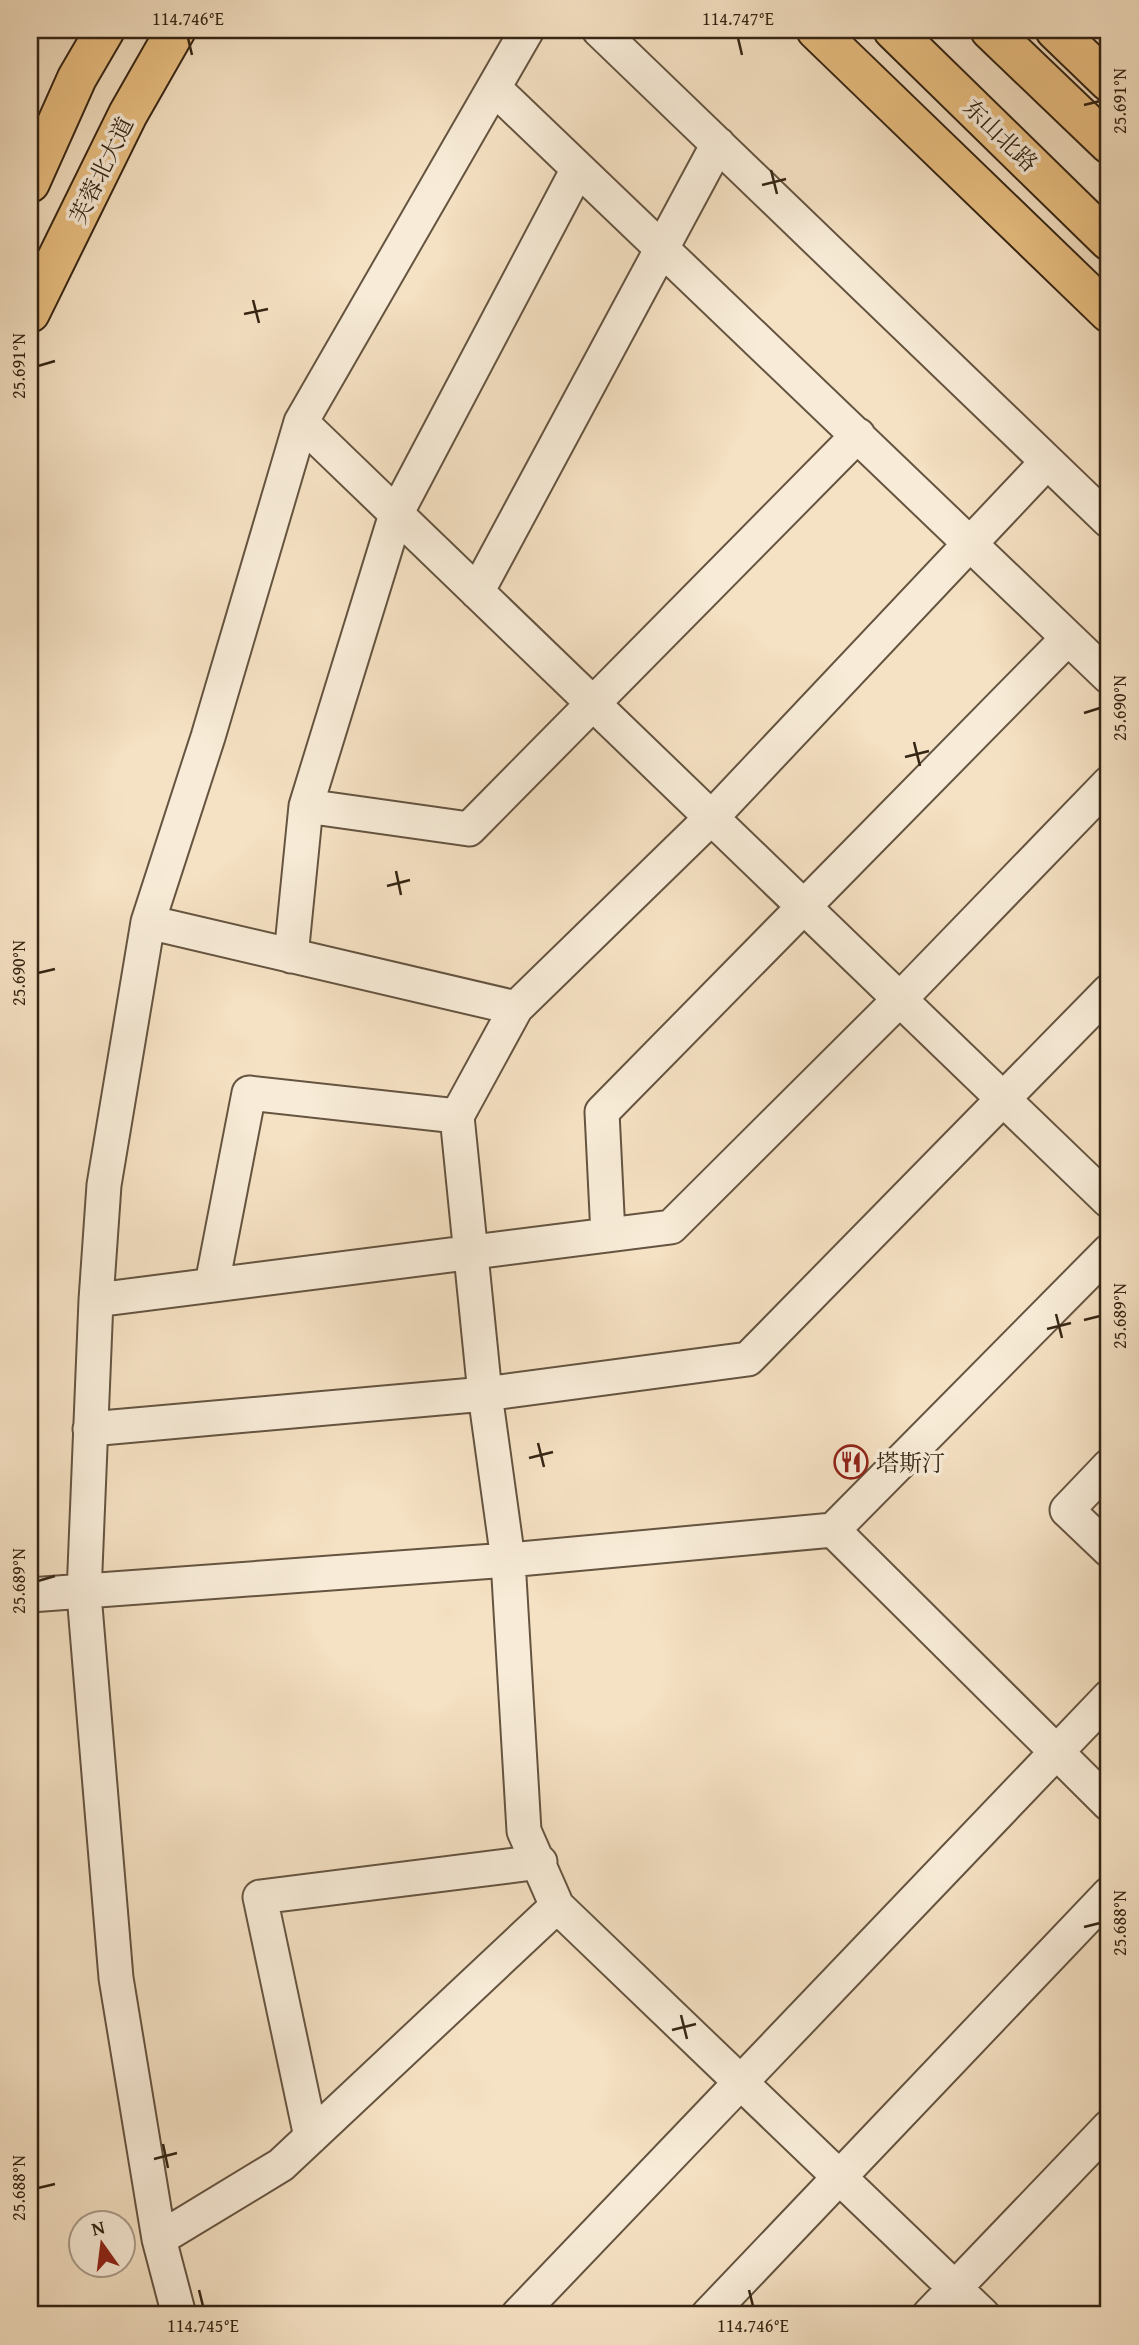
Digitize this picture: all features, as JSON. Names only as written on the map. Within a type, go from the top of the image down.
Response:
[{"type":"main road","points":[[30,183],[77,78],[105,30]]},
{"type":"main road","name":"芙蓉北大道","points":[[30,313],[128,114],[176,30]]},
{"type":"main road","points":[[816,30],[1109,313]]},
{"type":"main road","name":"东山北路","points":[[893,30],[1109,241]]},
{"type":"main road","points":[[990,30],[1109,144]]},
{"type":"main road","points":[[1055,30],[1109,82]]},
{"type":"street","points":[[179,2315],[159,2239],[116,1978],[83,1594],[104,1185],[148,922],[208,737],[301,422],[527,30]]},
{"type":"street","points":[[599,30],[1109,521]]},
{"type":"street","points":[[494,88],[1109,677]]},
{"type":"street","points":[[477,592],[718,144]]},
{"type":"street","points":[[291,956],[306,806],[396,514],[578,169]]},
{"type":"street","points":[[301,422],[1109,1201]]},
{"type":"street","points":[[306,806],[469,829],[596,704],[858,435]]},
{"type":"street","points":[[983,2315],[557,1906],[524,1831],[508,1560],[468,1252],[457,1116],[516,1008],[711,818],[1047,462]]},
{"type":"street","points":[[608,1235],[602,1112],[1068,638]]},
{"type":"street","points":[[96,1300],[671,1227],[900,999],[1109,783]]},
{"type":"street","points":[[148,922],[516,1008]]},
{"type":"street","points":[[90,1429],[485,1394],[748,1359],[1109,991]]},
{"type":"street","points":[[212,1284],[249,1093],[457,1116]]},
{"type":"street","points":[[30,1595],[83,1594],[508,1560],[833,1530],[1109,1251]]},
{"type":"street","points":[[1109,1466],[1067,1510],[1109,1550]]},
{"type":"street","points":[[833,1530],[1109,1804]]},
{"type":"street","points":[[519,2315],[1109,1697]]},
{"type":"street","points":[[312,2137],[260,1896],[540,1863]]},
{"type":"street","points":[[708,2315],[1109,1894]]},
{"type":"street","points":[[159,2239],[281,2165],[557,1906]]},
{"type":"street","points":[[929,2315],[1109,2127]]},
{"type":"place","name":"塔斯汀","points":[[851,1462]]}]
